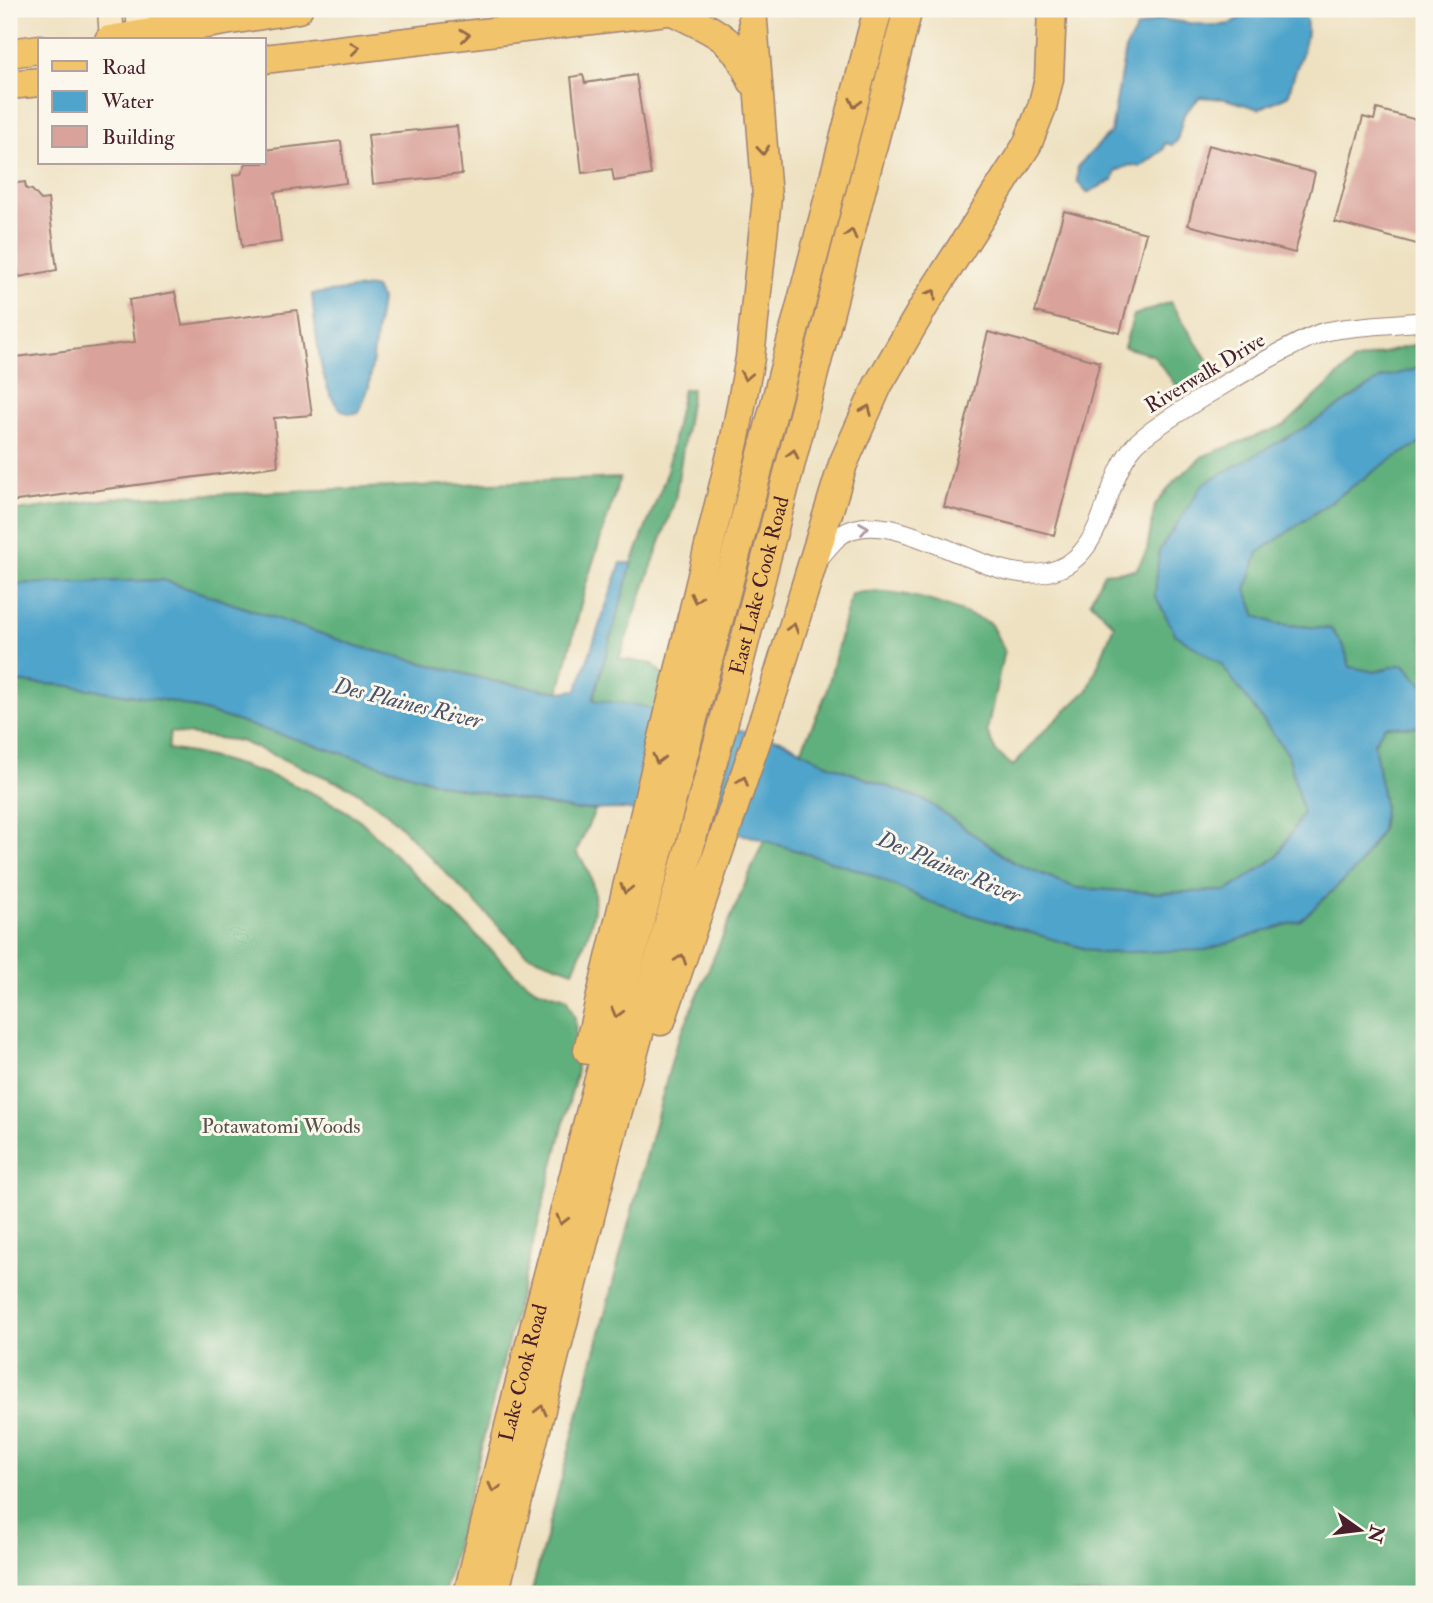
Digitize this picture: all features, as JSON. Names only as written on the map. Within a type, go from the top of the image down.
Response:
[{"type":"main road","points":[[110,9],[111,38]]},
{"type":"main road","points":[[138,9],[141,38],[287,10]]},
{"type":"main road","points":[[159,9],[185,15],[287,10]]},
{"type":"main road","points":[[752,9],[767,197],[750,358],[686,699],[654,826],[574,1108],[592,1156],[623,1132],[764,719],[844,464],[878,385],[927,301],[1010,177],[1042,107],[1049,79],[1052,9]]},
{"type":"main road","name":"East Lake Cook Road","points":[[686,699],[878,9]]},
{"type":"main road","points":[[1010,177],[1021,173],[1039,145],[1051,112],[1063,66],[1068,9]]},
{"type":"main road","points":[[266,59],[677,10],[728,40],[740,54],[759,100]]},
{"type":"main road","name":"East Lake Cook Road","points":[[592,1156],[694,836],[904,21]]},
{"type":"main road","points":[[9,53],[38,49]]},
{"type":"main road","points":[[9,85],[38,82]]},
{"type":"main road","name":"Lake Cook Road","points":[[468,1594],[592,1156]]},
{"type":"main road","name":"Lake Cook Road","points":[[494,1594],[592,1156]]},
{"type":"street","name":"Riverwalk Drive","points":[[811,567],[840,535],[874,526],[900,531],[980,563],[1011,571],[1042,573],[1074,561],[1094,537],[1113,485],[1134,445],[1161,422],[1324,332],[1424,321]]},
{"type":"green space","points":[[1170,302],[1210,364],[1181,392],[1153,355],[1124,347],[1134,315]]},
{"type":"green space","points":[[1424,342],[1424,367],[1382,378],[1311,424],[1175,634],[1221,663],[1288,754],[1303,813],[1277,857],[1228,891],[1157,893],[1076,888],[1013,862],[926,801],[827,764],[801,751],[826,694],[851,594],[886,592],[922,598],[990,623],[1004,650],[987,731],[996,752],[1013,766],[1039,736],[1088,690],[1114,625],[1090,601],[1104,573],[1136,570],[1147,550],[1155,505],[1176,480],[1203,456],[1285,425],[1354,361]]},
{"type":"green space","points":[[683,389],[692,389],[675,500],[619,659],[653,664],[668,681],[660,711],[592,700],[632,563],[666,476]]},
{"type":"green space","points":[[1424,441],[1424,686],[1403,664],[1375,672],[1349,667],[1344,647],[1331,629],[1277,624],[1255,616],[1246,590],[1258,553],[1387,462]]},
{"type":"green space","points":[[620,478],[586,584],[559,692],[492,681],[357,646],[163,580],[9,584],[9,512],[117,498]]},
{"type":"green space","name":"Potawatomi Woods","points":[[9,682],[63,685],[175,702],[448,786],[574,810],[595,810],[576,852],[592,882],[594,911],[573,971],[526,954],[388,814],[351,788],[240,741],[170,732],[168,749],[217,759],[267,774],[316,795],[360,820],[515,974],[536,989],[566,998],[575,1018],[577,1071],[444,1594],[9,1594]]},
{"type":"green space","points":[[1424,718],[1424,1594],[531,1594],[675,1048],[764,840],[865,872],[937,905],[1100,953],[1358,867],[1381,830],[1384,806],[1374,743],[1385,726],[1418,727]]},
{"type":"water","points":[[1255,9],[1303,9],[1307,31],[1289,95],[1259,109],[1225,99],[1200,97],[1184,114],[1177,141],[1172,145],[1165,143],[1163,150],[1140,167],[1130,165],[1116,171],[1113,180],[1087,193],[1077,181],[1078,166],[1111,132],[1125,50],[1137,28],[1159,19],[1214,26],[1230,24]]},
{"type":"water","points":[[375,288],[381,299],[369,387],[359,412],[346,412],[335,403],[327,387],[318,345],[312,294]]},
{"type":"water","name":"Des Plaines River","points":[[1424,367],[1424,441],[1387,462],[1258,553],[1246,590],[1256,616],[1277,624],[1331,629],[1344,647],[1350,667],[1375,672],[1403,664],[1424,686],[1424,718],[1418,727],[1385,726],[1374,742],[1384,806],[1381,830],[1358,867],[1301,920],[1206,950],[1100,953],[937,905],[865,872],[750,836],[624,809],[575,810],[448,786],[175,702],[63,685],[9,682],[9,584],[163,580],[357,646],[492,681],[559,692],[577,690],[621,563],[632,563],[593,700],[636,705],[781,740],[827,764],[926,801],[1013,862],[1076,888],[1157,893],[1227,891],[1277,857],[1303,813],[1288,754],[1221,664],[1175,634],[1155,595],[1159,551],[1203,484],[1311,424],[1382,378]]},
{"type":"building","points":[[583,75],[585,83],[636,75],[651,175],[614,181],[612,169],[582,173],[571,77]]},
{"type":"building","points":[[1377,109],[1424,122],[1424,246],[1335,222],[1363,117],[1374,120]]},
{"type":"building","points":[[457,126],[462,174],[373,184],[368,135]]},
{"type":"building","points":[[341,141],[346,183],[275,192],[281,242],[242,247],[233,175],[241,174],[246,164],[266,164],[266,150]]},
{"type":"building","points":[[1208,145],[1315,173],[1295,253],[1188,225]]},
{"type":"building","points":[[25,182],[26,189],[32,190],[41,200],[48,199],[57,270],[19,277],[9,227],[9,184]]},
{"type":"building","points":[[1064,211],[1146,233],[1120,333],[1035,312]]},
{"type":"building","points":[[175,292],[182,325],[297,310],[312,415],[274,418],[278,466],[9,502],[9,358],[135,342],[129,300]]},
{"type":"building","points":[[988,332],[1100,362],[1054,535],[944,507]]}]
